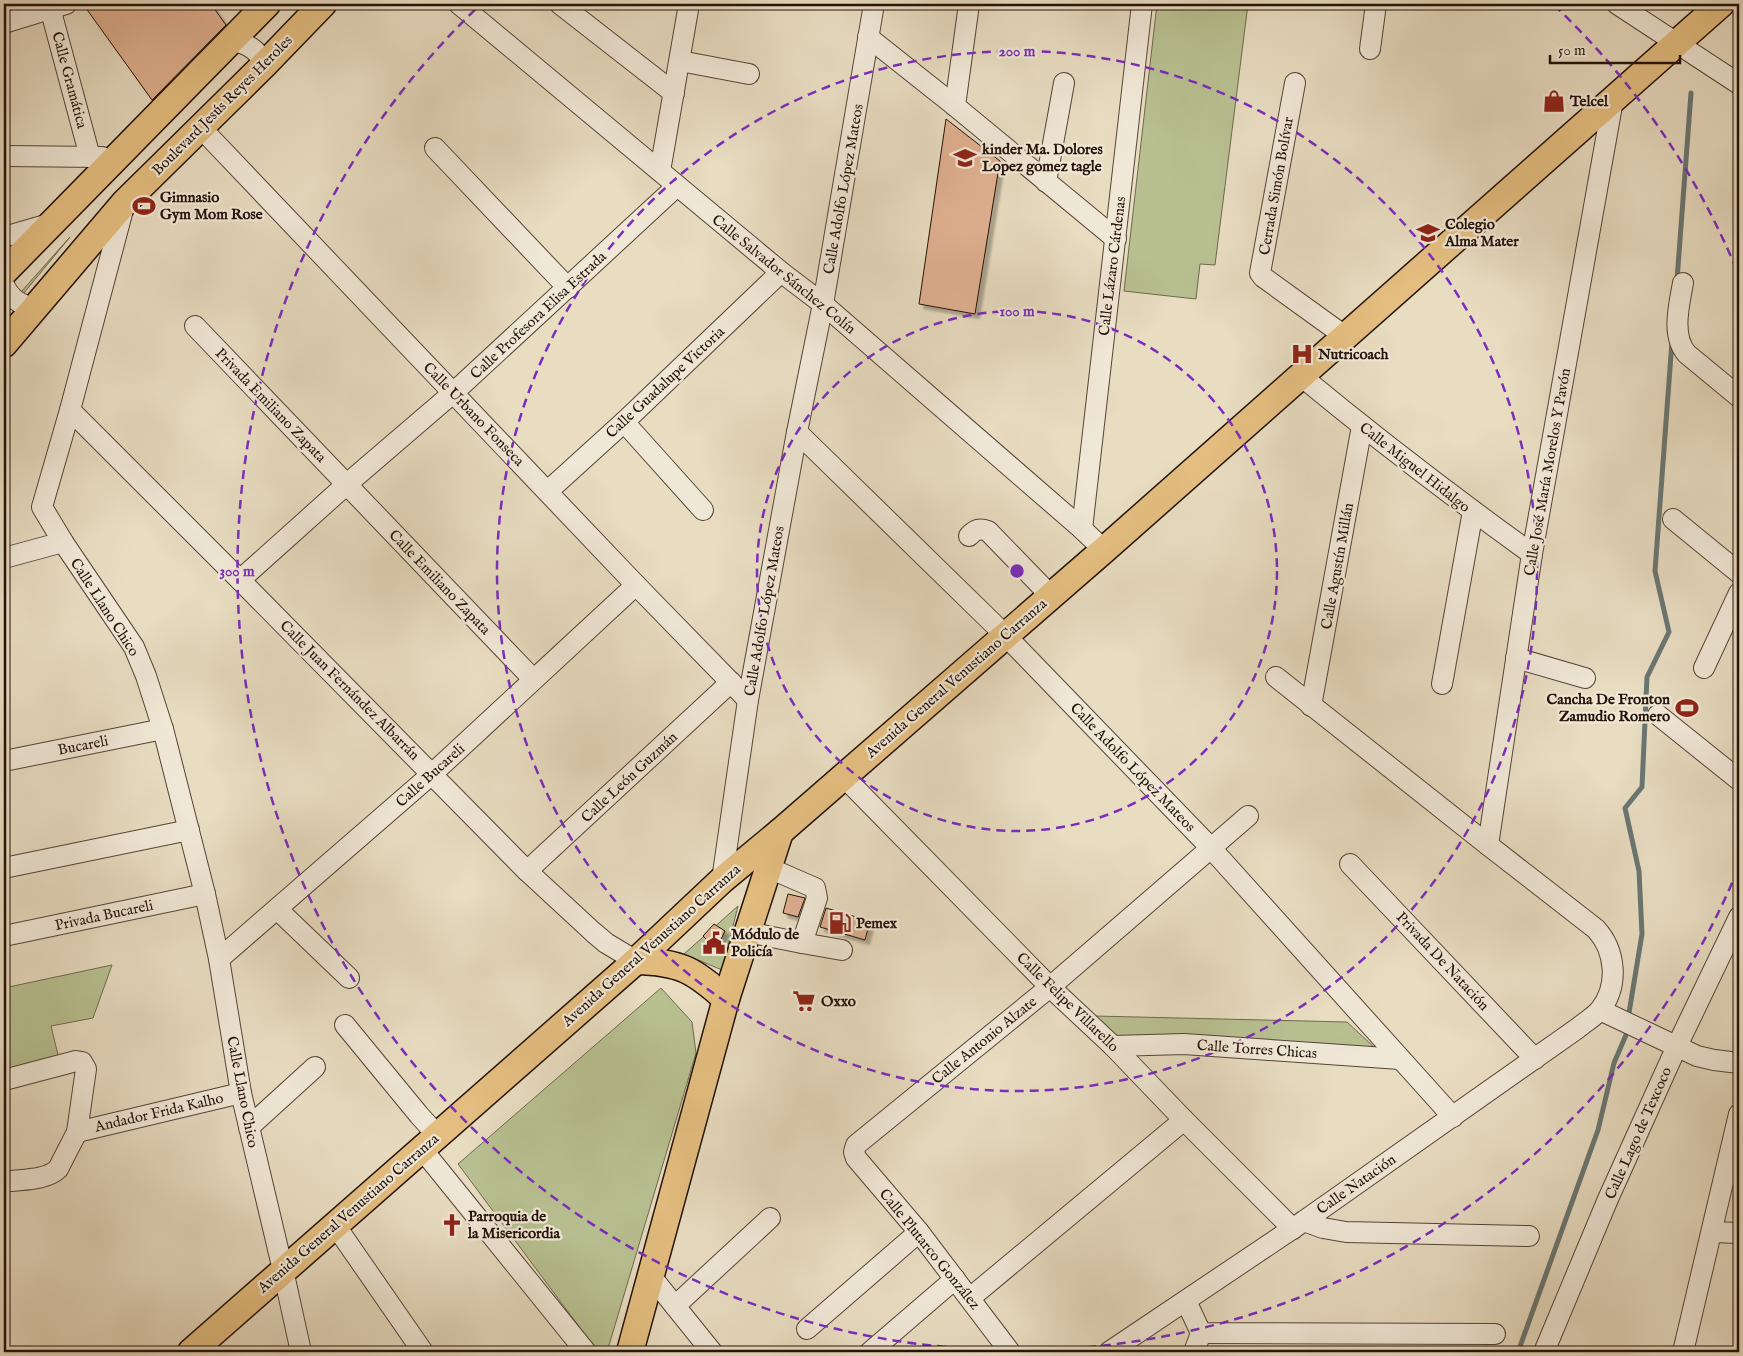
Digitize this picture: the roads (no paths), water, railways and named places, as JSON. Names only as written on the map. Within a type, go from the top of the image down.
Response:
[{"type":"main road","points":[[4,272],[52,223],[103,157],[232,41],[267,4]]},
{"type":"main road","name":"Boulevard Jesús Reyes Heroles","points":[[4,344],[125,202],[323,4]]},
{"type":"main road","name":"Avenida General Venustiano Carranza","points":[[191,1352],[636,961],[722,880],[780,832],[1104,550],[1721,4]]},
{"type":"main road","points":[[630,1352],[726,999],[780,832]]},
{"type":"main road","points":[[636,961],[658,961],[674,964],[691,971],[706,981],[726,999]]},
{"type":"street","name":"Calle Salvador Sánchez Colín","points":[[459,4],[781,272],[824,304],[1104,550]]},
{"type":"street","points":[[560,4],[674,93]]},
{"type":"street","points":[[660,171],[689,4]]},
{"type":"street","name":"Calle Adolfo López Mateos","points":[[722,880],[748,700],[797,432],[824,304],[874,4]]},
{"type":"street","points":[[955,106],[969,4]]},
{"type":"street","name":"Calle Lázaro Cárdenas","points":[[1082,529],[1142,4]]},
{"type":"street","points":[[1370,49],[1376,4]]},
{"type":"street","points":[[1617,4],[1739,84]]},
{"type":"street","points":[[4,23],[56,5]]},
{"type":"street","name":"Calle Gramática","points":[[56,5],[103,157]]},
{"type":"street","points":[[868,38],[955,106],[1116,239]]},
{"type":"street","points":[[232,41],[251,46],[261,56],[265,64]]},
{"type":"street","points":[[680,60],[749,74]]},
{"type":"street","points":[[1046,182],[1064,83]]},
{"type":"street","name":"Cerrada Simón Bolívar","points":[[1295,83],[1260,273],[1346,337]]},
{"type":"street","name":"Calle José María Morelos Y Pavón","points":[[1488,846],[1532,554],[1613,100]]},
{"type":"street","name":"Calle Urbano Fonseca","points":[[200,127],[748,700]]},
{"type":"street","points":[[436,148],[568,288]]},
{"type":"street","points":[[4,156],[103,157]]},
{"type":"street","name":"Calle Profesora Elisa Estrada","points":[[240,580],[347,484],[453,393],[677,186]]},
{"type":"street","points":[[70,410],[125,202]]},
{"type":"street","points":[[4,237],[52,223]]},
{"type":"street","name":"Calle Guadalupe Victoria","points":[[548,491],[624,422],[781,272]]},
{"type":"street","points":[[1682,283],[1678,311],[1678,338],[1680,345],[1686,354],[1739,397]]},
{"type":"street","points":[[4,285],[12,298],[33,308]]},
{"type":"street","name":"Privada Emiliano Zapata","points":[[196,326],[347,484]]},
{"type":"street","name":"Calle Miguel Hidalgo","points":[[1301,376],[1362,426],[1532,554]]},
{"type":"street","name":"Calle Llano Chico","points":[[70,410],[42,505],[43,512],[134,647],[146,676],[163,729],[205,894],[219,959],[241,1092],[301,1352]]},
{"type":"street","name":"Calle Juan Fernández Albarrán","points":[[70,410],[527,871],[599,938],[636,961]]},
{"type":"street","points":[[624,422],[703,510]]},
{"type":"street","name":"Calle Agustín Millán","points":[[1311,706],[1362,426]]},
{"type":"street","name":"Calle Adolfo López Mateos","points":[[797,432],[1006,635],[1210,847],[1453,1117]]},
{"type":"street","name":"Calle Emiliano Zapata","points":[[347,484],[533,679]]},
{"type":"street","points":[[1442,684],[1473,511]]},
{"type":"street","points":[[1673,519],[1739,573]]},
{"type":"street","points":[[969,536],[975,530],[982,529],[988,531],[1051,596]]},
{"type":"street","points":[[4,558],[63,542]]},
{"type":"street","name":"Calle Bucareli","points":[[219,959],[432,774],[636,585]]},
{"type":"street","points":[[1704,668],[1739,593]]},
{"type":"street","points":[[1516,658],[1586,678]]},
{"type":"street","points":[[1276,677],[1605,938],[1612,959],[1613,971],[1609,990],[1608,1015],[1638,1027],[1697,1056],[1739,1064]]},
{"type":"street","name":"Calle León Guzmán","points":[[527,871],[732,682]]},
{"type":"street","points":[[1658,715],[1739,780]]},
{"type":"street","name":"Bucareli","points":[[4,761],[163,729]]},
{"type":"street","name":"Calle Felipe Villarello","points":[[843,776],[1050,987],[1113,1046],[1184,1120],[1298,1225]]},
{"type":"street","name":"Calle Antonio Alzate","points":[[856,1145],[1050,987],[1248,816]]},
{"type":"street","points":[[4,868],[189,830]]},
{"type":"street","name":"Privada De Natación","points":[[1350,864],[1535,1059]]},
{"type":"street","points":[[768,868],[815,888],[817,898],[802,943]]},
{"type":"street","name":"Privada Bucareli","points":[[4,936],[205,894]]},
{"type":"street","points":[[277,909],[349,978]]},
{"type":"street","name":"Calle Lago de Texcoco","points":[[1544,1352],[1608,1199],[1677,1046],[1739,917]]},
{"type":"street","points":[[747,932],[842,950]]},
{"type":"street","name":"Calle Natación","points":[[1109,1352],[1298,1225],[1535,1059],[1608,1015]]},
{"type":"street","points":[[345,1025],[419,1115],[429,1141],[586,1352]]},
{"type":"street","name":"Calle Torres Chicas","points":[[1113,1046],[1184,1044],[1400,1059]]},
{"type":"street","points":[[4,1080],[70,1062],[82,1062],[86,1072],[77,1132],[58,1169],[54,1173],[41,1177],[4,1182]]},
{"type":"street","points":[[249,1126],[315,1067]]},
{"type":"street","name":"Andador Frida Kalho","points":[[77,1132],[241,1092]]},
{"type":"street","points":[[1683,1352],[1739,1114]]},
{"type":"street","points":[[970,1298],[1184,1120]]},
{"type":"street","name":"Calle Plutarco González","points":[[856,1145],[854,1152],[856,1158],[919,1232],[1010,1352]]},
{"type":"street","points":[[675,1306],[770,1218]]},
{"type":"street","points":[[335,1225],[423,1352]]},
{"type":"street","points":[[1298,1225],[1346,1232],[1529,1236]]},
{"type":"street","points":[[807,1329],[919,1232]]},
{"type":"street","points":[[1712,1232],[1739,1233]]},
{"type":"street","points":[[650,1275],[712,1352]]},
{"type":"street","points":[[870,1352],[955,1280]]},
{"type":"street","points":[[1186,1301],[1201,1333],[1194,1352]]},
{"type":"street","points":[[1201,1333],[1495,1334]]},
{"type":"waterway","points":[[1677,280],[1691,93]]},
{"type":"waterway","points":[[1628,1019],[1642,934],[1639,871],[1625,808],[1642,787],[1647,677],[1669,632],[1655,571],[1672,341]]},
{"type":"waterway","points":[[1518,1352],[1598,1130],[1614,1063],[1627,1028]]},
{"type":"place","name":"Telcel","points":[[1554,101]]},
{"type":"place","name":"kinder Ma. Dolores Lopez gomez tagle","points":[[965,158]]},
{"type":"place","name":"Gimnasio Gym Mom Rose","points":[[144,206]]},
{"type":"place","name":"Colegio Alma Mater","points":[[1428,233]]},
{"type":"place","name":"Nutricoach","points":[[1302,354]]},
{"type":"place","name":"Cancha De Fronton Zamudio Romero","points":[[1687,708]]},
{"type":"place","name":"Pemex","points":[[840,923]]},
{"type":"place","name":"Módulo de Policía","points":[[714,943]]},
{"type":"place","name":"Oxxo","points":[[804,1001]]},
{"type":"place","name":"Parroquia de la Misericordia","points":[[452,1225]]}]
